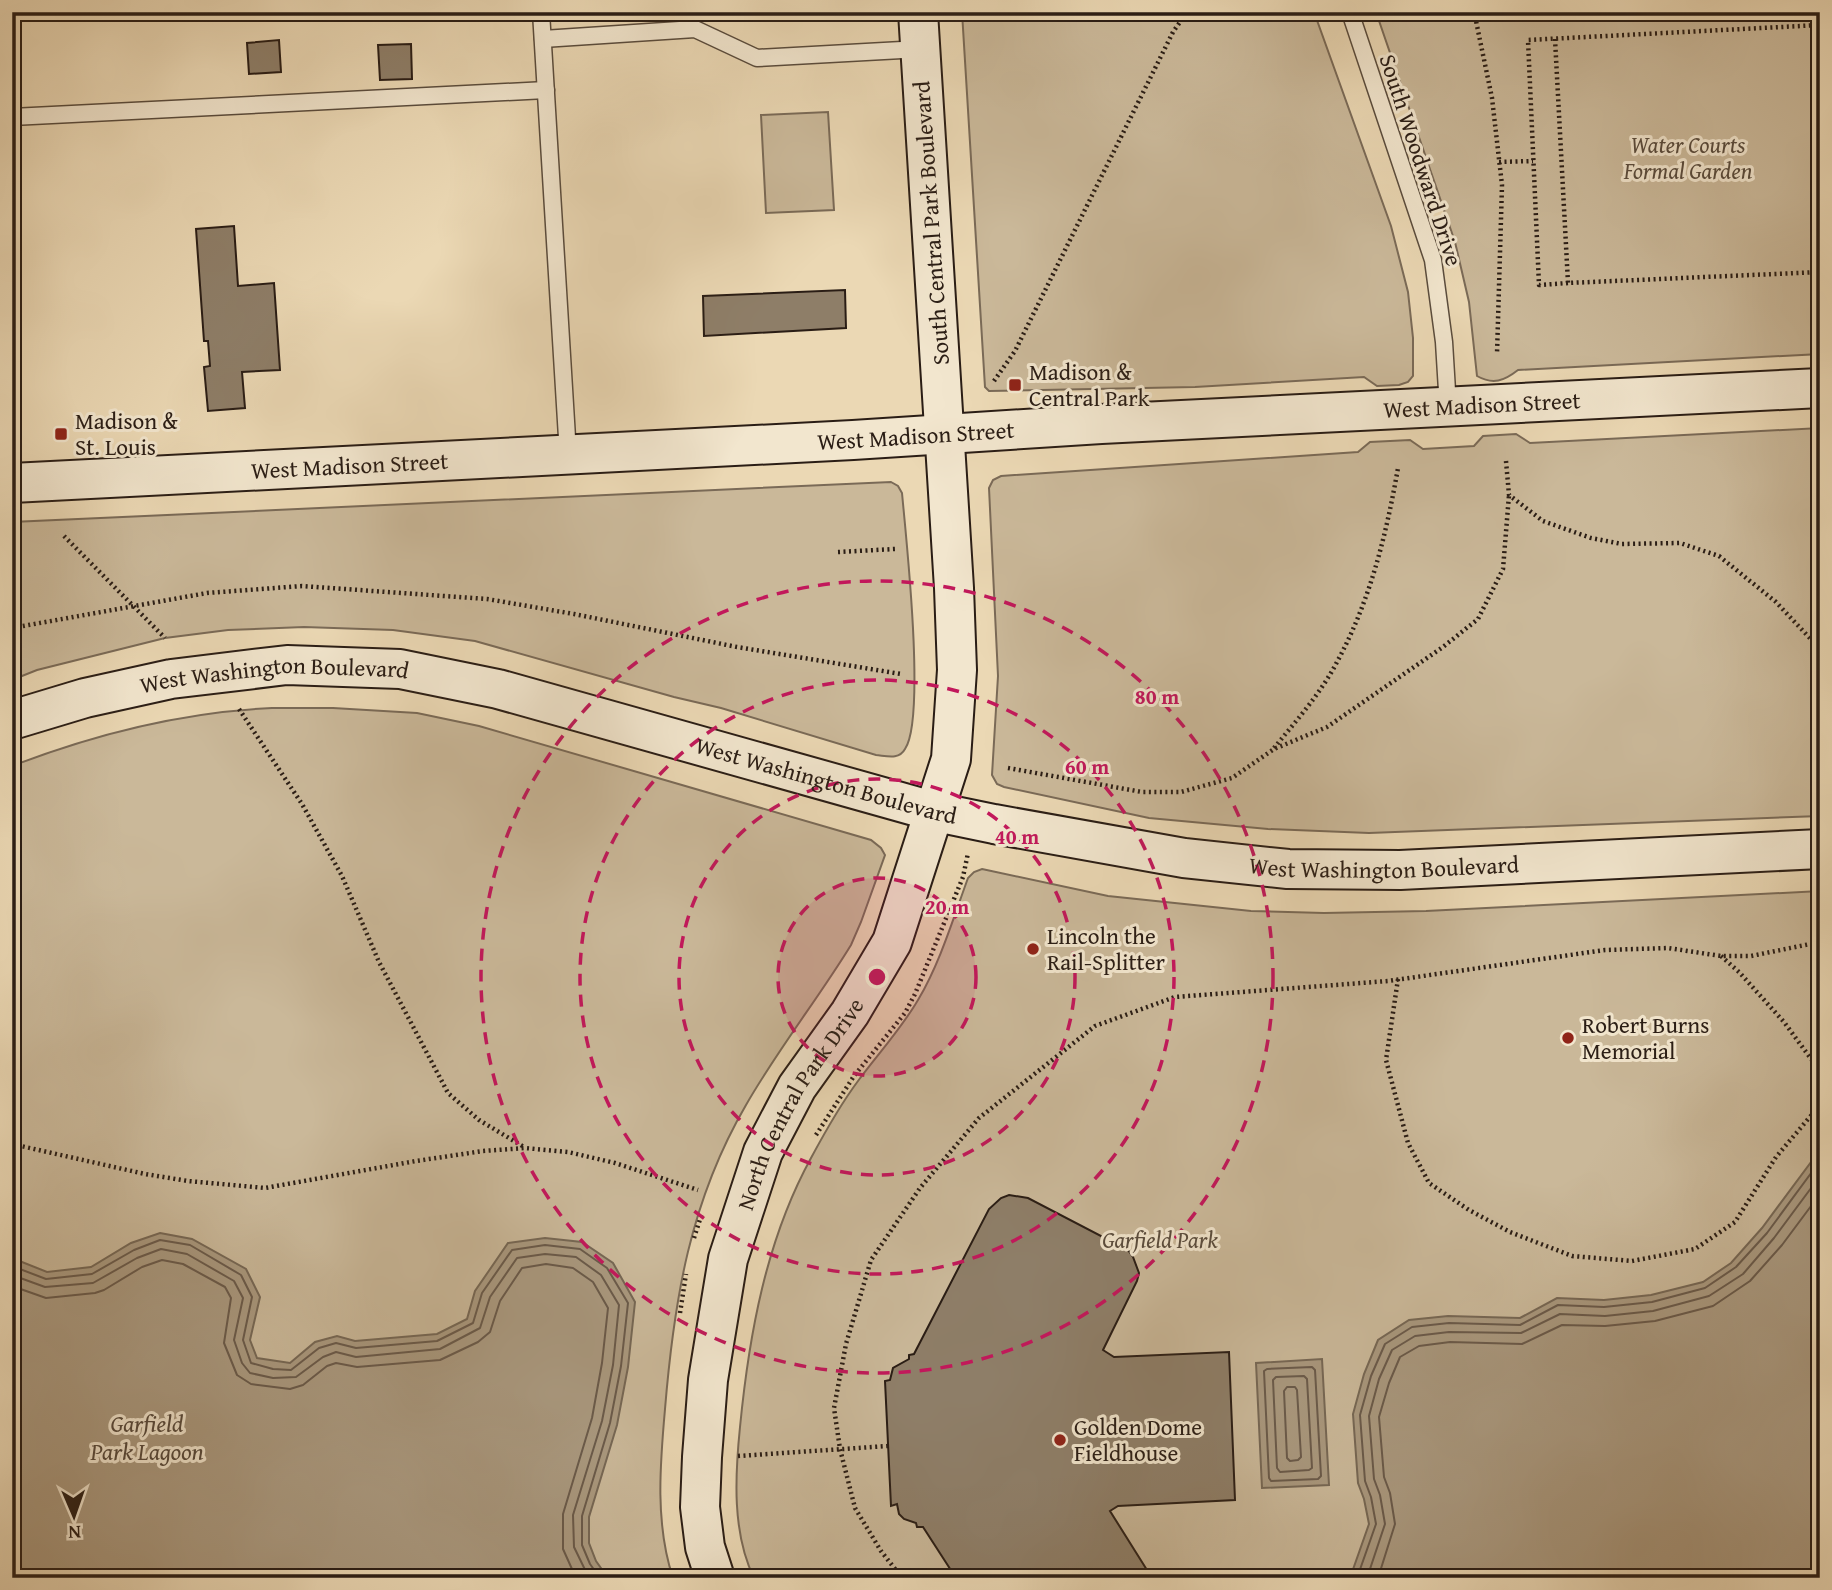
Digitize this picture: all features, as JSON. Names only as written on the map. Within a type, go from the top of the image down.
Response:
[{"type":"street","name":"South Central Park Boulevard","points":[[919,31],[944,434]]},
{"type":"street","name":"West Madison Street","points":[[12,483],[1820,388]]},
{"type":"street","name":"North Central Park Drive","points":[[715,1578],[705,1548],[700,1495],[708,1380],[728,1259],[763,1152],[797,1087],[850,1013],[892,942],[951,759],[957,670],[944,434]]},
{"type":"street","name":"West Washington Boulevard","points":[[12,720],[85,698],[171,679],[287,665],[400,669],[498,689],[936,811],[1184,858],[1288,869],[1400,870],[1820,849]]},
{"type":"lane","points":[[541,12],[568,454]]},
{"type":"lane","name":"South Woodward Drive","points":[[1350,12],[1433,260],[1444,342],[1448,407]]},
{"type":"lane","points":[[543,39],[695,29],[757,58],[919,31]]},
{"type":"lane","points":[[12,117],[546,90]]},
{"type":"path","points":[[994,381],[1015,351],[1173,32],[1187,12]]},
{"type":"path","points":[[1471,12],[1476,21],[1492,98],[1502,185],[1497,354]]},
{"type":"path","points":[[1820,25],[1528,40],[1539,285],[1820,272]]},
{"type":"path","points":[[1555,39],[1568,283]]},
{"type":"path","points":[[1499,162],[1534,161]]},
{"type":"path","points":[[1008,768],[1142,792],[1181,792],[1232,778],[1274,749],[1328,727],[1443,647],[1478,619],[1503,569],[1508,495],[1506,461]]},
{"type":"path","points":[[1274,749],[1336,664],[1359,617],[1387,532],[1398,468]]},
{"type":"path","points":[[1508,495],[1543,521],[1591,538],[1622,544],[1680,543],[1719,556],[1776,602],[1820,649]]},
{"type":"path","points":[[64,536],[165,638]]},
{"type":"path","points":[[838,552],[895,549]]},
{"type":"path","points":[[12,628],[207,593],[302,586],[487,599],[737,647],[901,674]]},
{"type":"path","points":[[239,709],[302,804],[342,876],[379,962],[448,1093],[479,1120],[525,1148]]},
{"type":"path","points":[[810,1145],[854,1076],[910,1004],[964,870]]},
{"type":"path","points":[[902,1578],[881,1551],[855,1508],[840,1449],[834,1408],[846,1344],[871,1260],[920,1188],[978,1118],[1095,1026],[1175,997],[1398,979],[1605,950],[1668,948],[1721,956],[1751,956],[1820,942]]},
{"type":"path","points":[[1721,956],[1784,1022],[1820,1071]]},
{"type":"path","points":[[1398,979],[1386,1060],[1408,1143],[1429,1183],[1469,1210],[1510,1232],[1572,1256],[1632,1261],[1695,1249],[1735,1222],[1776,1157],[1820,1105]]},
{"type":"path","points":[[12,1144],[145,1174],[265,1188],[429,1159],[525,1148],[568,1152],[615,1163],[698,1189]]},
{"type":"path","points":[[737,1456],[888,1446]]},
{"type":"green space","points":[[962,12],[1314,12],[1391,226],[1408,292],[1413,338],[1413,376],[1408,382],[1399,385],[1377,386],[1364,377],[1195,387],[989,391],[985,387]]},
{"type":"green space","name":"Water Courts Formal Garden","points":[[1376,12],[1820,12],[1820,354],[1518,370],[1508,377],[1493,381],[1477,376],[1469,302],[1455,242]]},
{"type":"green space","points":[[828,112],[834,210],[766,213],[761,115]]},
{"type":"green space","points":[[1820,428],[1820,816],[1369,833],[1268,829],[1149,818],[1004,787],[997,784],[992,775],[998,676],[989,488],[993,480],[1001,476],[1358,452],[1370,442],[1410,440],[1423,449],[1474,446],[1483,436],[1516,434],[1530,443]]},
{"type":"green space","points":[[891,482],[898,486],[902,493],[914,666],[911,731],[905,749],[896,756],[876,755],[721,708],[475,641],[393,630],[304,627],[228,630],[165,638],[37,670],[12,680],[12,522]]},
{"type":"green space","points":[[272,708],[333,708],[417,713],[479,726],[871,840],[885,855],[851,945],[746,1105],[727,1141],[698,1215],[680,1290],[674,1329],[662,1451],[661,1516],[673,1578],[12,1578],[12,766],[75,744],[140,726],[206,714]]},
{"type":"green space","name":"Garfield Park","points":[[982,869],[1108,896],[1251,911],[1324,913],[1426,911],[1820,891],[1820,1578],[754,1578],[747,1561],[739,1523],[737,1465],[749,1358],[771,1255],[795,1189],[816,1148],[851,1090],[918,1000],[940,956],[968,878]]},
{"type":"water","points":[[1820,1150],[1820,1578],[1350,1578],[1369,1524],[1358,1483],[1353,1414],[1364,1374],[1378,1340],[1409,1320],[1448,1316],[1520,1318],[1557,1298],[1604,1300],[1651,1295],[1703,1282],[1731,1263],[1762,1228]]},
{"type":"water","name":"Garfield Park Lagoon","points":[[160,1233],[192,1239],[246,1269],[260,1297],[250,1340],[257,1358],[290,1363],[315,1342],[337,1336],[355,1341],[437,1334],[467,1319],[475,1291],[508,1243],[545,1238],[582,1242],[613,1263],[635,1302],[628,1367],[617,1425],[589,1517],[589,1543],[596,1561],[608,1578],[12,1578],[12,1258],[47,1272],[91,1267],[131,1243]]},
{"type":"water","points":[[1322,1359],[1329,1485],[1262,1488],[1256,1363]]},
{"type":"building","points":[[279,40],[281,72],[249,74],[247,43]]},
{"type":"building","points":[[411,44],[412,79],[380,80],[378,45]]},
{"type":"building","points":[[234,226],[238,286],[274,283],[280,370],[242,372],[245,408],[208,411],[204,367],[210,366],[208,341],[204,341],[196,229]]},
{"type":"building","points":[[845,290],[846,328],[704,336],[703,296]]},
{"type":"building","name":"Golden Dome Fieldhouse","points":[[1009,1195],[1028,1198],[1128,1250],[1133,1257],[1139,1273],[1137,1281],[1103,1350],[1114,1357],[1229,1352],[1235,1500],[1118,1506],[1110,1511],[1152,1578],[956,1578],[923,1527],[917,1527],[916,1523],[904,1519],[899,1514],[897,1504],[891,1506],[885,1381],[890,1380],[893,1368],[914,1354],[989,1209],[1001,1198]]},
{"type":"place","name":"Madison & Central Park","points":[[1015,385]]},
{"type":"place","name":"Madison & St. Louis","points":[[61,434]]},
{"type":"place","name":"Lincoln the Rail-Splitter","points":[[1033,949]]},
{"type":"place","name":"Robert Burns Memorial","points":[[1568,1038]]},
{"type":"place","name":"Golden Dome Fieldhouse","points":[[1060,1440]]}]
